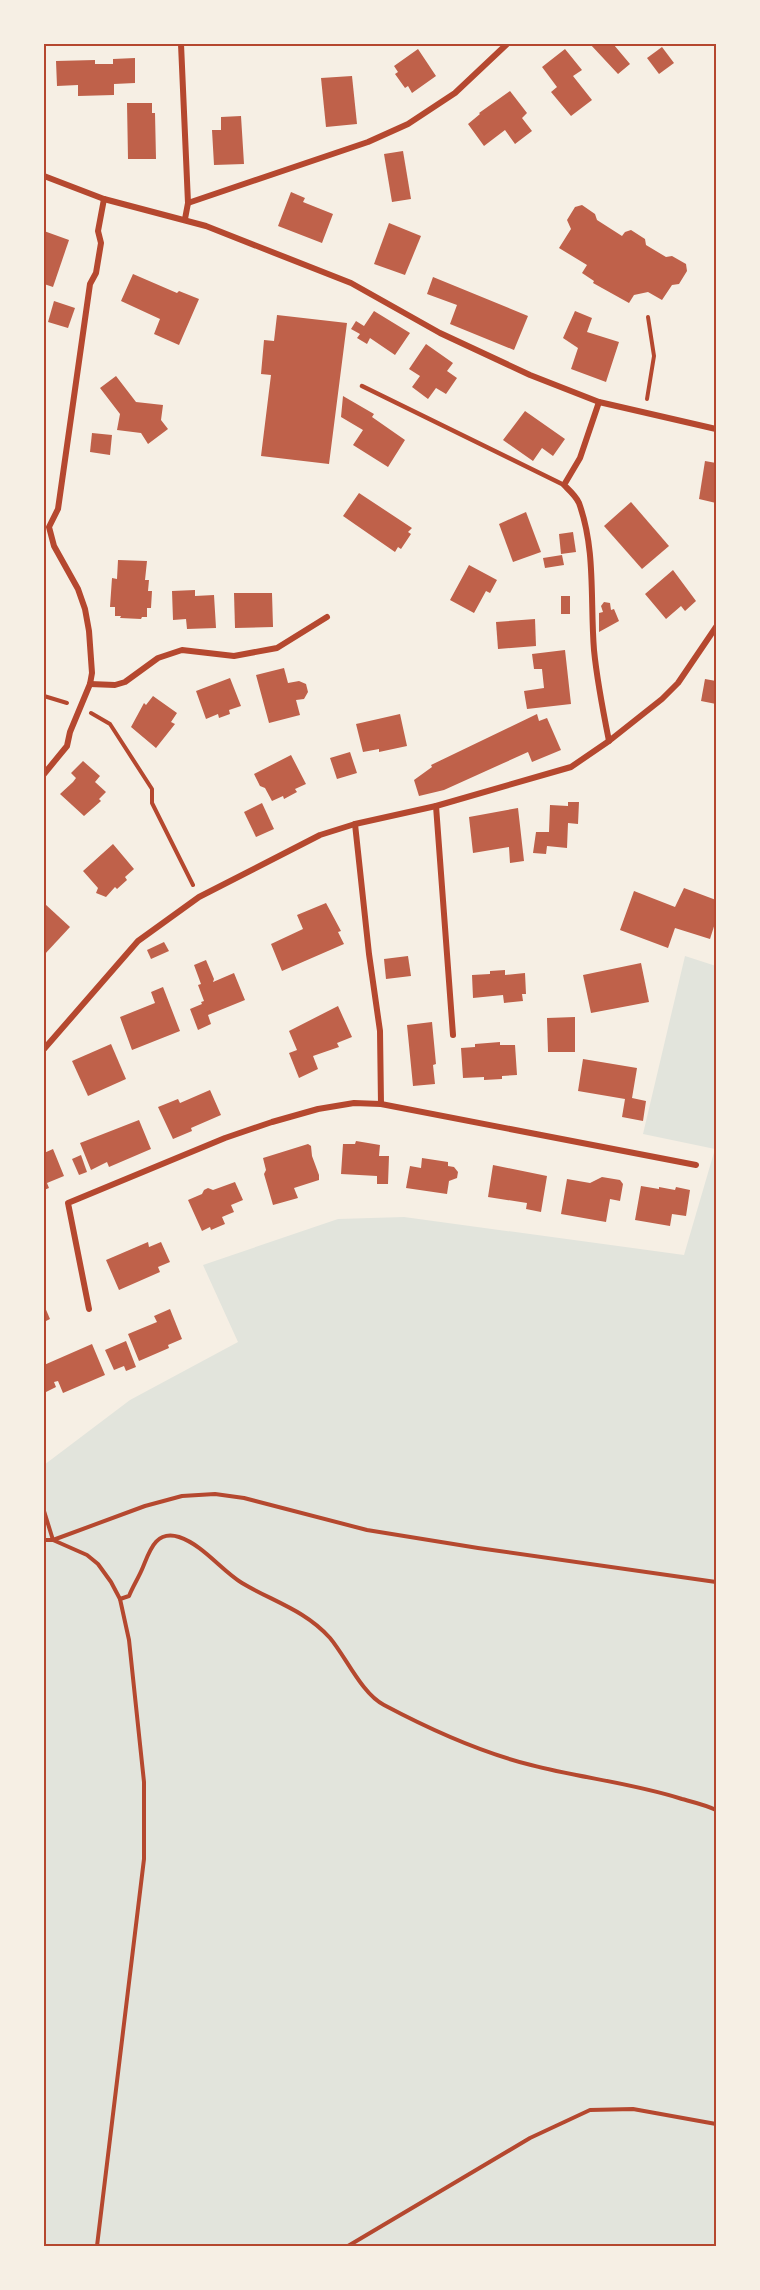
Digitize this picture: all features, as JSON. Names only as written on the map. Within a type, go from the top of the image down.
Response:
[{"type":"street","points":[[182,44],[188,203],[185,219]]},
{"type":"street","points":[[188,203],[368,142],[408,124],[455,93],[507,44]]},
{"type":"street","points":[[44,176],[104,199],[185,219],[351,283],[440,333],[530,375],[599,402],[717,429]]},
{"type":"street","points":[[44,774],[67,746],[69,732],[90,684],[90,641],[85,609],[78,589],[54,546],[46,526],[58,509],[90,284],[96,273],[101,243],[98,231],[104,199]]},
{"type":"street","points":[[599,402],[580,458],[564,485],[578,500],[592,566],[594,649],[598,687],[609,741]]},
{"type":"street","points":[[90,684],[115,686],[125,682],[158,658],[182,650],[234,656],[277,648],[327,617]]},
{"type":"street","points":[[44,1049],[138,941],[199,897],[320,835],[355,824],[436,806],[572,766],[651,709],[678,683],[717,627]]},
{"type":"street","points":[[436,806],[453,1035]]},
{"type":"street","points":[[355,824],[380,1031],[381,1104]]},
{"type":"street","points":[[89,1309],[68,1203],[225,1138],[318,1109],[354,1103],[381,1104],[696,1165]]},
{"type":"lane","points":[[362,386],[564,485]]},
{"type":"path","points":[[648,317],[654,356],[646,396],[653,413]]},
{"type":"path","points":[[44,696],[81,708],[110,724],[152,789],[152,803],[199,897]]},
{"type":"path","points":[[44,1540],[53,1540],[145,1506],[182,1496],[215,1494],[244,1498],[367,1530],[478,1548],[717,1581]]},
{"type":"path","points":[[44,1511],[53,1540],[79,1551],[98,1564],[120,1599],[129,1640],[138,1707],[144,1782],[144,1858],[97,2247]]},
{"type":"path","points":[[120,1599],[129,1596],[153,1543],[165,1536],[179,1537],[196,1547],[241,1582],[291,1607],[313,1622],[330,1638],[368,1692],[380,1703],[396,1712],[462,1743],[491,1753],[532,1765],[632,1785],[717,1810]]},
{"type":"path","points":[[348,2247],[530,2138],[590,2110],[633,2109],[717,2124]]},
{"type":"shaded area","points":[[685,956],[716,966],[716,2246],[44,2246],[44,1465],[130,1400],[238,1342],[203,1265],[338,1219],[404,1217],[684,1255],[715,1149],[643,1134]]},
{"type":"building","points":[[590,44],[617,44],[614,45],[630,64],[618,74]]},
{"type":"building","points":[[662,47],[674,63],[659,74],[647,58]]},
{"type":"building","points":[[418,49],[436,76],[412,93],[408,86],[405,88],[395,74],[398,72],[394,66]]},
{"type":"building","points":[[565,49],[582,70],[573,76],[592,100],[571,116],[551,92],[557,87],[542,67]]},
{"type":"building","points":[[135,58],[135,83],[114,84],[114,95],[78,96],[78,85],[57,86],[56,61],[95,60],[95,64],[113,64],[113,59]]},
{"type":"building","points":[[352,76],[357,124],[326,127],[321,78]]},
{"type":"building","points":[[510,91],[527,113],[522,118],[532,131],[515,144],[505,130],[484,146],[468,124],[479,113]]},
{"type":"building","points":[[127,103],[152,103],[152,113],[155,113],[156,159],[128,159]]},
{"type":"building","points":[[241,116],[244,164],[214,165],[212,130],[221,130],[221,117]]},
{"type":"building","points":[[403,151],[411,199],[392,202],[384,154]]},
{"type":"building","points":[[291,192],[305,198],[303,202],[333,214],[322,243],[278,226]]},
{"type":"building","points":[[582,205],[595,214],[597,220],[622,236],[631,230],[645,239],[646,245],[666,257],[672,256],[686,264],[687,271],[679,284],[672,285],[662,300],[648,292],[634,295],[629,303],[593,283],[594,281],[582,273],[587,265],[559,248],[571,229],[567,220],[575,207]]},
{"type":"building","points":[[389,223],[421,236],[405,275],[374,264]]},
{"type":"building","points":[[44,231],[69,240],[53,287],[44,284]]},
{"type":"building","points":[[133,274],[177,293],[179,291],[199,299],[179,345],[154,334],[160,319],[121,301]]},
{"type":"building","points":[[433,277],[528,316],[514,350],[450,324],[457,305],[427,294]]},
{"type":"building","points":[[54,301],[75,308],[68,328],[48,322]]},
{"type":"building","points":[[374,311],[410,333],[395,355],[370,338],[367,344],[357,338],[360,334],[351,329],[356,321],[364,326]]},
{"type":"building","points":[[575,311],[592,318],[587,332],[619,342],[606,382],[571,369],[578,348],[563,338]]},
{"type":"building","points":[[277,315],[347,323],[329,464],[261,456],[271,375],[261,374],[264,340],[274,341]]},
{"type":"building","points":[[426,344],[453,363],[447,371],[457,378],[446,394],[436,388],[428,399],[412,387],[420,376],[409,369]]},
{"type":"building","points":[[116,376],[136,402],[163,405],[161,420],[168,429],[148,444],[141,433],[117,430],[120,414],[100,388]]},
{"type":"building","points":[[343,396],[374,414],[372,417],[405,440],[388,467],[353,445],[363,430],[341,417]]},
{"type":"building","points":[[525,411],[565,439],[553,456],[542,448],[533,461],[503,440]]},
{"type":"building","points":[[92,433],[112,435],[110,455],[90,452]]},
{"type":"building","points":[[705,461],[716,463],[716,503],[699,499]]},
{"type":"building","points":[[359,493],[412,528],[408,532],[411,534],[401,549],[398,547],[395,552],[343,516]]},
{"type":"building","points":[[631,502],[669,546],[642,569],[604,526]]},
{"type":"building","points":[[526,512],[541,552],[513,562],[499,524]]},
{"type":"building","points":[[573,532],[576,552],[561,554],[559,534]]},
{"type":"building","points":[[562,555],[564,565],[545,568],[543,558]]},
{"type":"building","points":[[118,560],[147,561],[145,580],[149,580],[148,591],[152,591],[151,608],[147,608],[147,617],[120,618],[121,616],[115,616],[115,607],[110,607],[112,578],[117,579]]},
{"type":"building","points":[[469,565],[497,580],[490,593],[486,591],[474,613],[450,600]]},
{"type":"building","points":[[673,570],[696,601],[685,611],[681,606],[666,619],[645,594]]},
{"type":"building","points":[[195,590],[195,596],[214,595],[216,628],[187,629],[186,619],[173,620],[172,591]]},
{"type":"building","points":[[234,593],[272,593],[273,627],[235,628]]},
{"type":"building","points":[[561,596],[570,596],[570,614],[561,614]]},
{"type":"building","points":[[604,602],[610,603],[611,610],[614,609],[619,621],[599,632],[599,613],[603,612],[601,606]]},
{"type":"building","points":[[535,619],[536,646],[498,649],[496,622]]},
{"type":"building","points":[[565,650],[571,704],[527,709],[524,691],[544,688],[542,669],[534,669],[532,654]]},
{"type":"building","points":[[284,668],[288,683],[299,681],[306,684],[308,692],[304,699],[296,700],[300,715],[269,723],[256,675]]},
{"type":"building","points":[[230,678],[241,706],[229,710],[230,714],[219,718],[218,714],[206,719],[196,691]]},
{"type":"building","points":[[705,679],[716,681],[716,704],[701,701]]},
{"type":"building","points":[[153,696],[177,713],[171,722],[175,724],[156,748],[131,727],[144,703],[146,705]]},
{"type":"building","points":[[400,714],[407,746],[379,752],[379,749],[363,752],[356,724]]},
{"type":"building","points":[[537,714],[539,721],[547,718],[561,750],[532,762],[528,752],[444,790],[419,796],[414,780],[432,767],[431,765]]},
{"type":"building","points":[[350,752],[357,773],[337,779],[330,758]]},
{"type":"building","points":[[291,755],[306,784],[295,789],[297,792],[284,799],[283,796],[272,801],[254,774]]},
{"type":"building","points":[[83,761],[100,776],[95,782],[106,792],[99,799],[101,801],[84,816],[60,794],[76,778],[71,773]]},
{"type":"building","points":[[568,802],[579,802],[578,824],[568,823],[567,848],[547,846],[546,854],[533,853],[536,832],[549,832],[550,805],[568,806]]},
{"type":"building","points":[[262,803],[274,829],[256,837],[244,812]]},
{"type":"building","points":[[518,808],[524,861],[510,863],[509,847],[473,853],[469,817]]},
{"type":"building","points":[[113,844],[134,869],[125,877],[127,880],[117,889],[115,887],[106,897],[96,893],[98,888],[83,871]]},
{"type":"building","points":[[684,888],[716,900],[716,920],[710,939],[675,928],[668,948],[620,930],[634,891],[675,907]]},
{"type":"building","points":[[326,903],[341,931],[338,932],[344,944],[282,971],[271,944],[303,929],[297,915]]},
{"type":"building","points":[[44,905],[70,927],[44,955]]},
{"type":"building","points":[[164,942],[169,951],[151,959],[147,950]]},
{"type":"building","points":[[408,956],[411,976],[386,979],[384,959]]},
{"type":"building","points":[[206,960],[214,979],[213,982],[234,973],[245,1000],[208,1015],[211,1024],[198,1030],[190,1009],[204,1001],[194,965]]},
{"type":"building","points":[[641,963],[649,1002],[591,1013],[583,975]]},
{"type":"building","points":[[505,970],[505,975],[525,973],[526,994],[522,994],[523,1001],[504,1003],[503,995],[473,998],[472,975]]},
{"type":"building","points":[[163,987],[180,1031],[132,1050],[120,1017],[155,1003],[151,992]]},
{"type":"building","points":[[338,1006],[352,1037],[337,1043],[339,1047],[313,1056],[318,1069],[299,1078],[289,1053],[297,1050],[289,1031]]},
{"type":"building","points":[[575,1017],[575,1052],[548,1052],[547,1018]]},
{"type":"building","points":[[432,1022],[436,1064],[433,1065],[435,1084],[413,1086],[407,1025]]},
{"type":"building","points":[[500,1042],[500,1045],[515,1045],[517,1075],[484,1080],[484,1077],[463,1078],[461,1048],[475,1047],[475,1044]]},
{"type":"building","points":[[111,1044],[126,1079],[88,1096],[72,1061]]},
{"type":"building","points":[[583,1059],[637,1068],[632,1098],[646,1101],[643,1121],[622,1117],[625,1099],[578,1091]]},
{"type":"building","points":[[210,1090],[221,1115],[173,1139],[158,1107],[178,1099],[180,1103]]},
{"type":"building","points":[[139,1120],[151,1149],[109,1167],[107,1162],[91,1170],[80,1143]]},
{"type":"building","points":[[356,1141],[380,1145],[379,1156],[389,1156],[388,1184],[377,1184],[377,1176],[341,1174],[343,1144],[355,1144]]},
{"type":"building","points":[[308,1144],[311,1146],[319,1180],[294,1188],[298,1198],[273,1205],[264,1174],[266,1170],[263,1158]]},
{"type":"building","points":[[53,1149],[64,1176],[47,1183],[49,1188],[44,1190],[44,1153]]},
{"type":"building","points":[[81,1155],[87,1172],[79,1175],[72,1159]]},
{"type":"building","points":[[422,1158],[448,1162],[448,1166],[454,1167],[458,1172],[457,1178],[449,1181],[447,1194],[406,1188],[410,1166],[421,1168]]},
{"type":"building","points":[[493,1165],[547,1176],[541,1212],[526,1209],[527,1203],[488,1197]]},
{"type":"building","points":[[602,1177],[620,1180],[623,1184],[620,1201],[610,1199],[606,1222],[561,1214],[567,1179],[590,1183]]},
{"type":"building","points":[[235,1182],[243,1200],[231,1205],[234,1212],[222,1217],[225,1224],[202,1231],[188,1200],[202,1194],[208,1188],[213,1190]]},
{"type":"building","points":[[641,1186],[675,1190],[676,1187],[690,1190],[686,1216],[672,1214],[670,1226],[635,1220]]},
{"type":"building","points":[[148,1242],[149,1247],[161,1242],[170,1262],[158,1267],[160,1272],[119,1290],[106,1260]]},
{"type":"building","points":[[44,1305],[50,1319],[44,1322]]},
{"type":"building","points":[[170,1309],[182,1339],[168,1345],[169,1348],[139,1361],[128,1334],[157,1322],[154,1316]]},
{"type":"building","points":[[126,1341],[136,1367],[126,1371],[124,1366],[114,1370],[105,1350]]},
{"type":"building","points":[[92,1344],[105,1375],[63,1393],[58,1381],[54,1382],[56,1387],[44,1393],[44,1365]]}]
